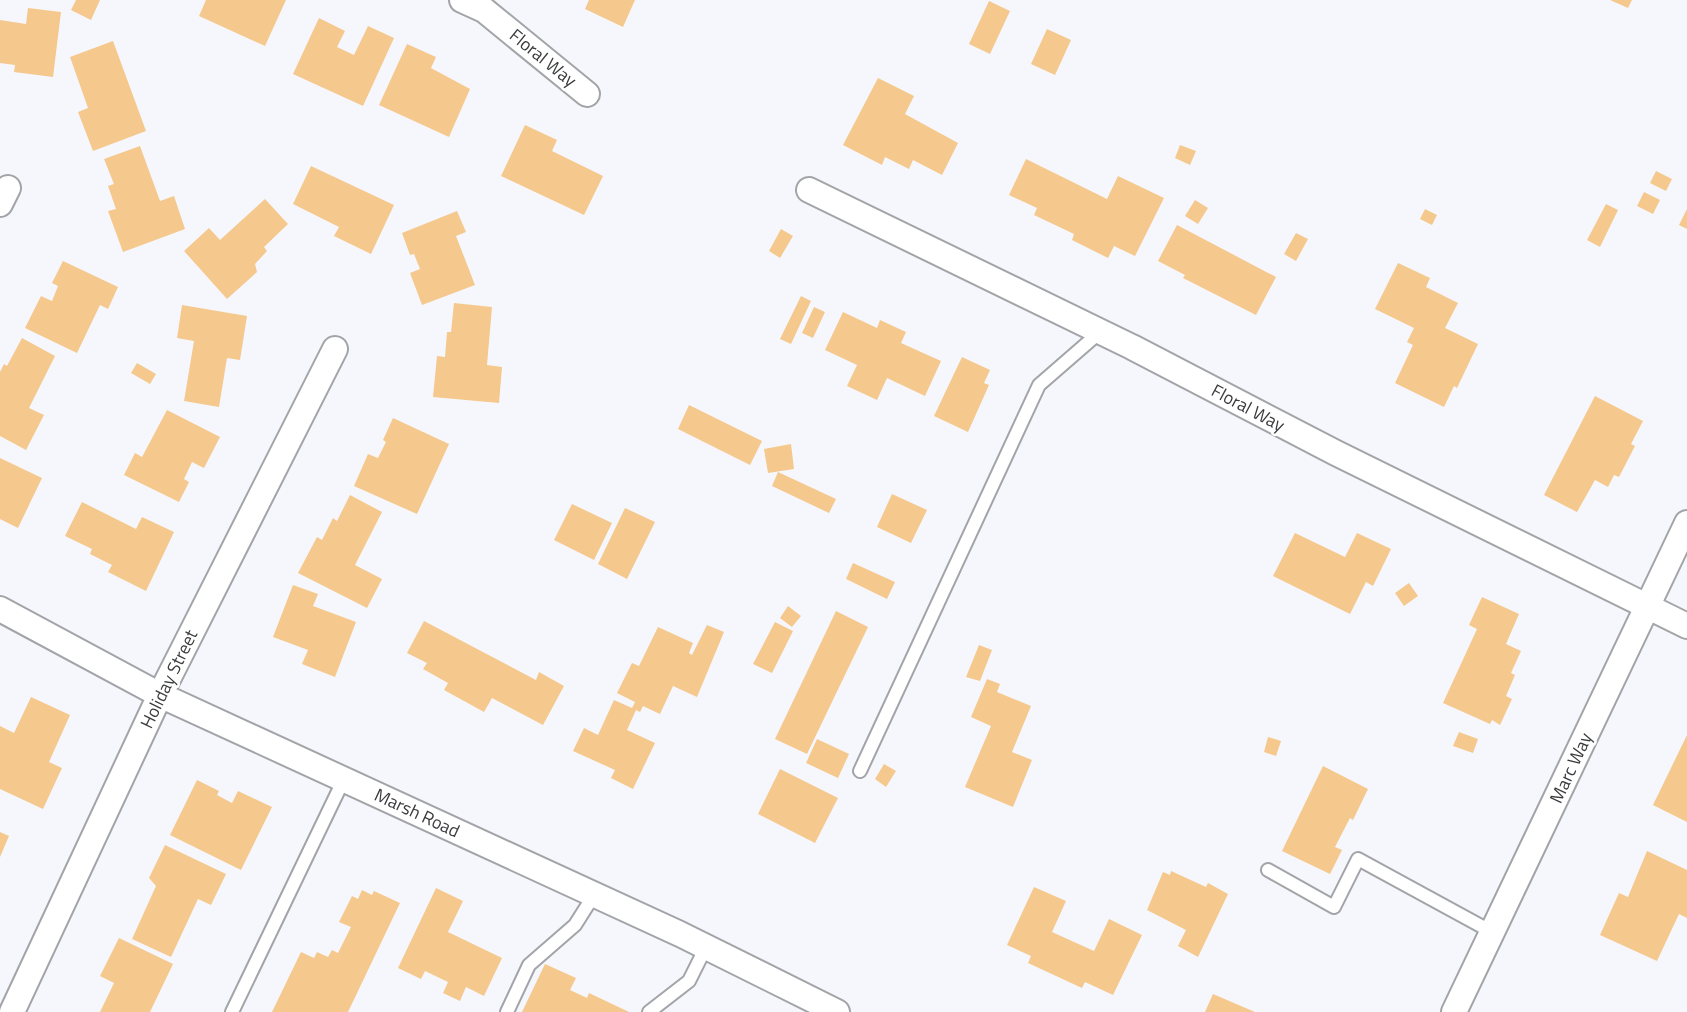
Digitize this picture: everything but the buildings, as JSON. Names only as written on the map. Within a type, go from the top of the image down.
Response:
[{"type":"street","name":"Floral Way","points":[[478,3],[587,94]]},
{"type":"street","name":"Floral Way","points":[[809,190],[1100,332],[1336,453],[1687,626]]},
{"type":"street","name":"Holiday Street","points":[[12,1012],[160,695],[335,349]]},
{"type":"street","name":"Marc Way","points":[[1454,1012],[1687,523]]},
{"type":"street","name":"Marsh Road","points":[[0,609],[160,695],[594,894],[837,1012]]},
{"type":"lane","points":[[860,771],[1040,385],[1100,332]]},
{"type":"lane","points":[[232,1012],[344,779]]},
{"type":"lane","points":[[1268,870],[1334,907],[1358,859],[1492,932]]},
{"type":"lane","points":[[507,1012],[529,965],[575,925],[594,894]]},
{"type":"lane","points":[[649,1012],[689,981],[706,947]]}]
